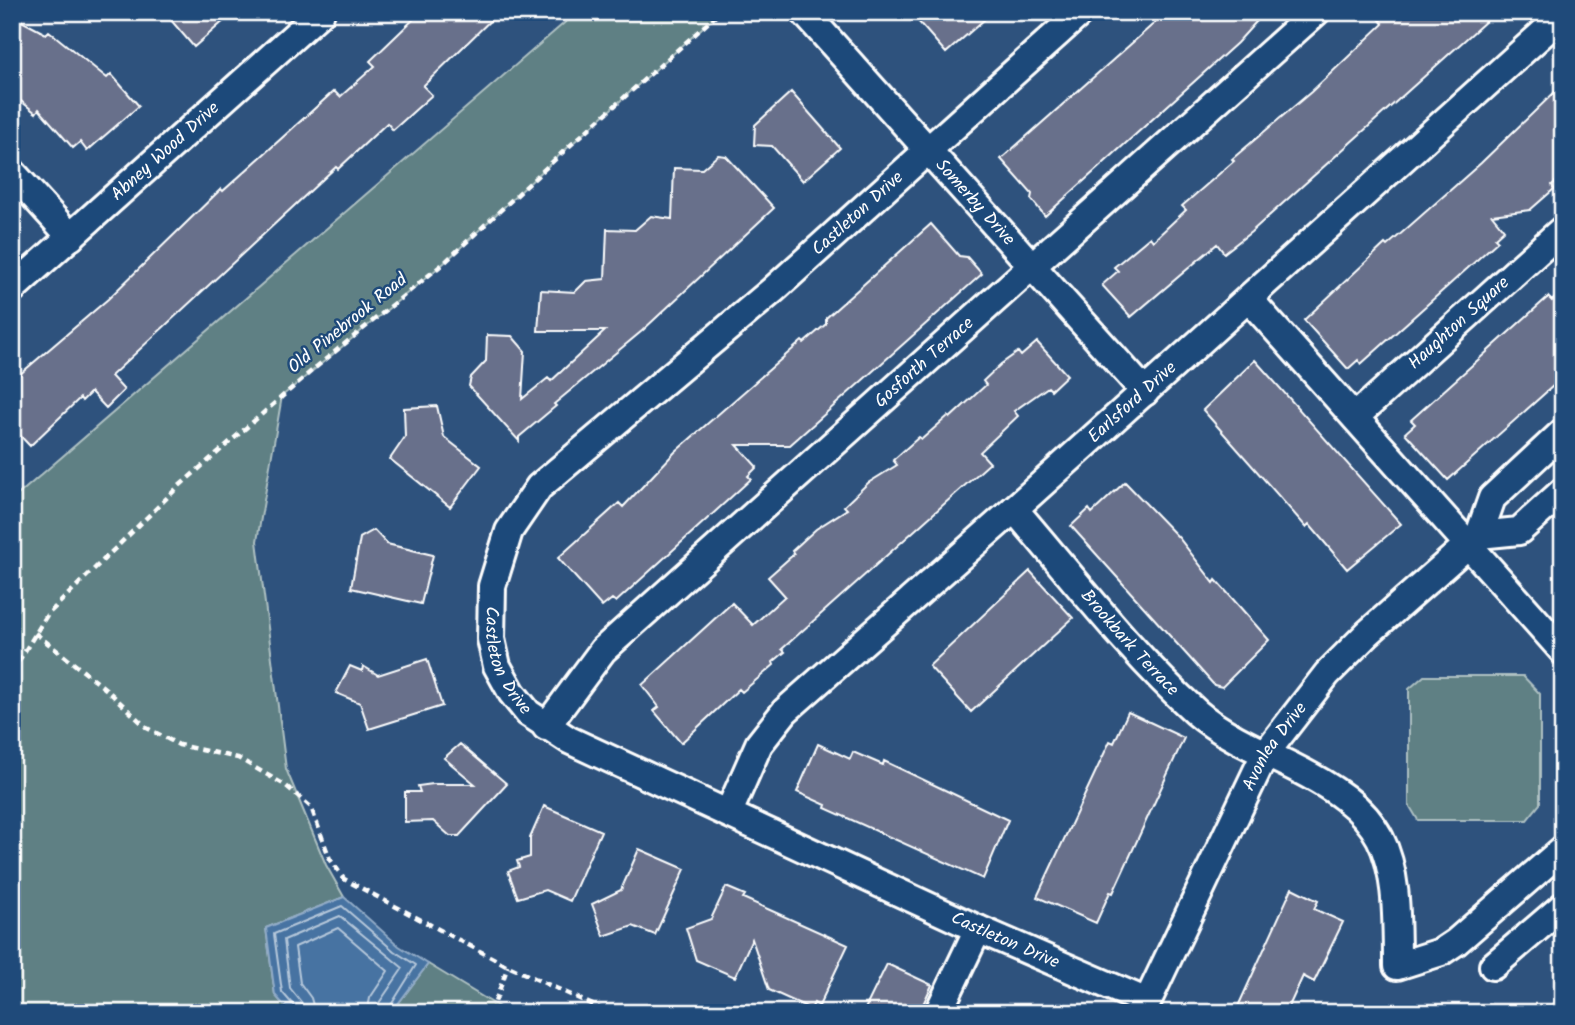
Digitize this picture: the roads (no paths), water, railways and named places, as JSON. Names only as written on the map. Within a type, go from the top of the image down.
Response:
[{"type":"street","name":"Abney Wood Drive","points":[[12,289],[321,12]]},
{"type":"street","name":"Somerby Drive","points":[[804,12],[1144,392]]},
{"type":"street","name":"Castleton Drive","points":[[1081,12],[773,290],[539,486],[509,531],[492,586],[491,639],[497,666],[512,693],[528,713],[546,727],[1144,1007]]},
{"type":"street","name":"Gosforth Terrace","points":[[546,727],[603,650],[1316,12]]},
{"type":"street","name":"Earlsford Drive","points":[[729,812],[759,744],[785,710],[1014,509],[1563,15]]},
{"type":"street","points":[[12,172],[71,237]]},
{"type":"street","name":"Haughton Square","points":[[1355,417],[1563,229]]},
{"type":"street","points":[[1249,299],[1355,417],[1473,541],[1563,651]]},
{"type":"street","name":"Avonlea Drive","points":[[1144,1007],[1265,754],[1327,674],[1368,633],[1473,541],[1492,498],[1563,432]]},
{"type":"street","points":[[1473,541],[1519,531],[1563,491]]},
{"type":"street","name":"Brookbark Terrace","points":[[1014,509],[1183,699],[1211,722],[1265,754],[1329,785],[1345,796],[1375,827],[1384,846],[1394,887],[1397,966],[1429,957],[1456,942],[1562,852]]},
{"type":"street","points":[[1493,966],[1563,906]]},
{"type":"street","points":[[938,1013],[978,929]]},
{"type":"water","points":[[344,897],[399,946],[428,964],[391,1013],[291,1013],[275,995],[266,928]]}]
